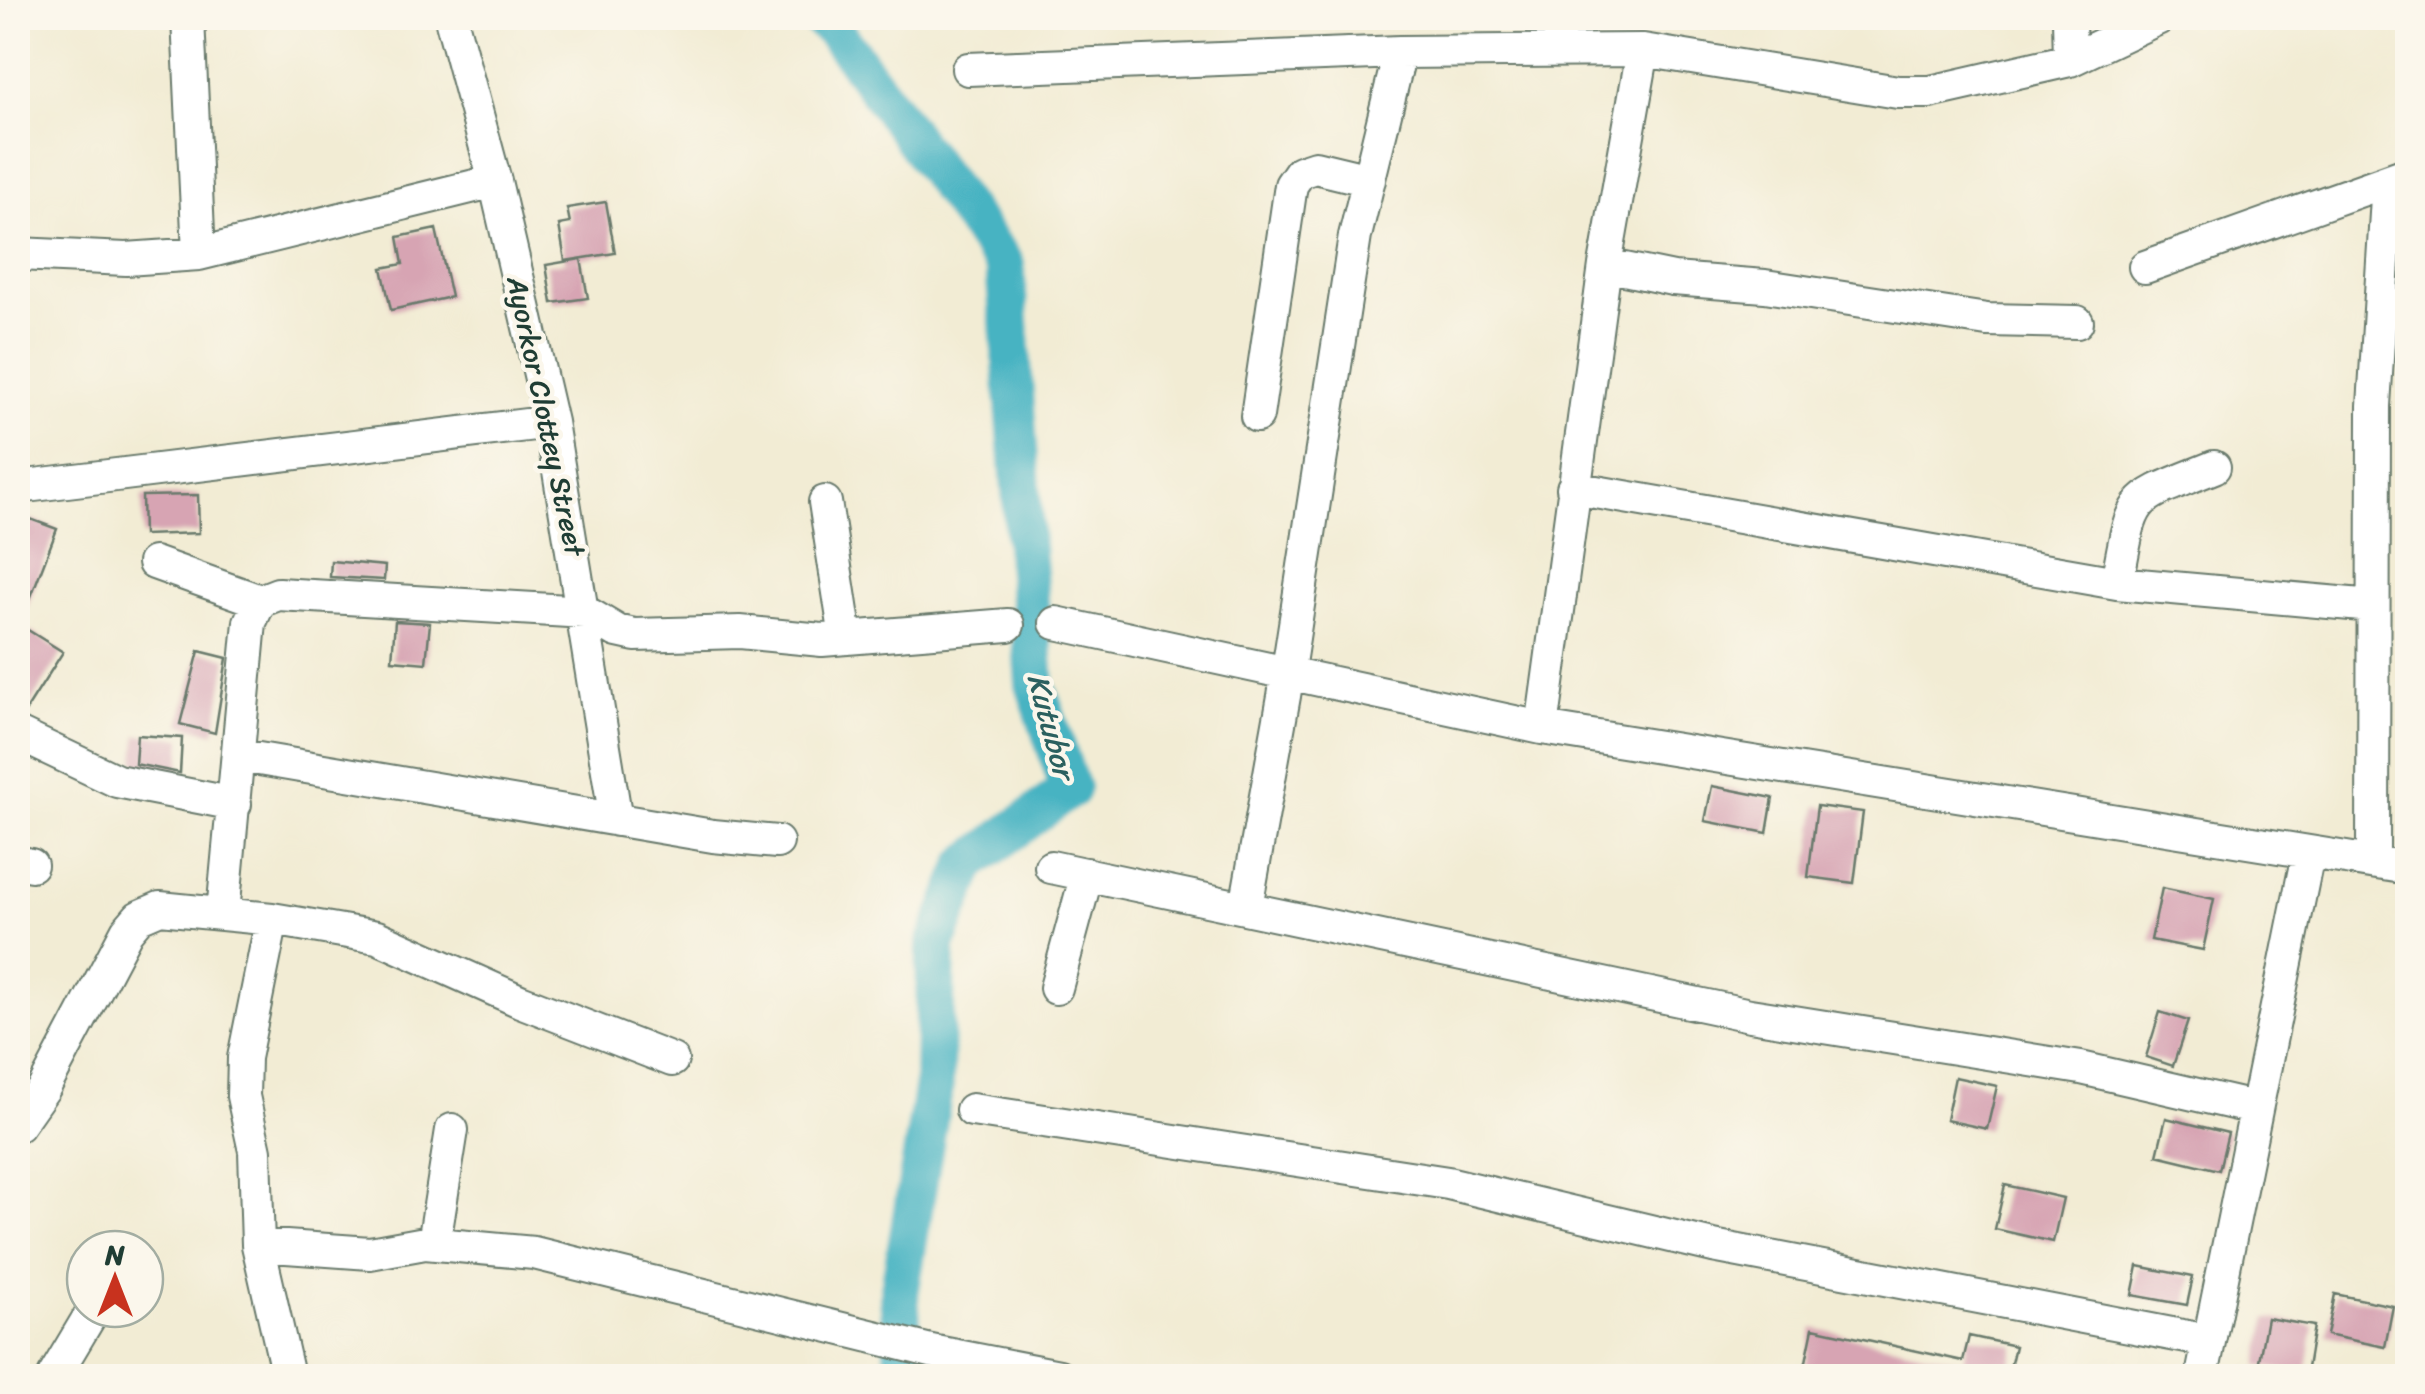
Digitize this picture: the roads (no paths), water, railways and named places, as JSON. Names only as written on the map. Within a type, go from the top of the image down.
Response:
[{"type":"street","points":[[188,18],[199,254]]},
{"type":"street","name":"Ayorkor Clottey Street","points":[[451,18],[496,181],[551,422],[616,820]]},
{"type":"street","points":[[2069,18],[2070,60]]},
{"type":"street","points":[[968,69],[1400,52],[1642,50],[1898,92],[1930,92],[2070,60],[2159,18]]},
{"type":"street","points":[[1542,728],[1605,265],[1642,50]]},
{"type":"street","points":[[1246,908],[1355,236],[1400,52]]},
{"type":"street","points":[[1256,416],[1292,185],[1300,172],[1315,167],[1370,180]]},
{"type":"street","points":[[2145,267],[2398,177],[2374,406],[2373,862]]},
{"type":"street","points":[[18,254],[126,259],[199,254],[496,181]]},
{"type":"street","points":[[1605,265],[1672,279],[1765,286],[1986,320],[2077,322]]},
{"type":"street","points":[[18,487],[551,422]]},
{"type":"street","points":[[2117,582],[2130,513],[2138,501],[2214,466]]},
{"type":"street","points":[[1573,488],[2117,582],[2373,606]]},
{"type":"street","points":[[825,502],[846,638]]},
{"type":"street","points":[[154,562],[260,601],[278,594],[584,612],[617,631],[635,635],[740,632],[792,639],[846,638],[1008,625]]},
{"type":"street","points":[[223,912],[250,622],[260,601]]},
{"type":"street","points":[[1056,623],[1542,728],[2408,868]]},
{"type":"street","points":[[18,734],[117,781],[235,804]]},
{"type":"street","points":[[240,756],[616,820],[777,842]]},
{"type":"street","points":[[2202,1376],[2308,854]]},
{"type":"street","points":[[1051,867],[1750,1015],[2081,1068],[2254,1108]]},
{"type":"street","points":[[1056,988],[1087,874]]},
{"type":"street","points":[[18,1125],[44,1088],[127,931],[139,917],[160,908],[223,912],[376,938],[672,1060]]},
{"type":"street","points":[[272,919],[244,1058],[243,1096],[256,1151],[258,1245],[288,1376]]},
{"type":"street","points":[[972,1110],[1448,1182],[1713,1246],[2208,1341]]},
{"type":"street","points":[[434,1244],[452,1130]]},
{"type":"street","points":[[258,1245],[370,1253],[434,1244],[534,1254],[931,1351],[1059,1376]]},
{"type":"street","points":[[54,1376],[82,1329]]},
{"type":"waterway","name":"Kutubor","points":[[819,18],[833,29],[1005,265],[1035,684],[1070,789],[968,864],[936,943],[934,1084],[899,1295],[905,1376]]}]
